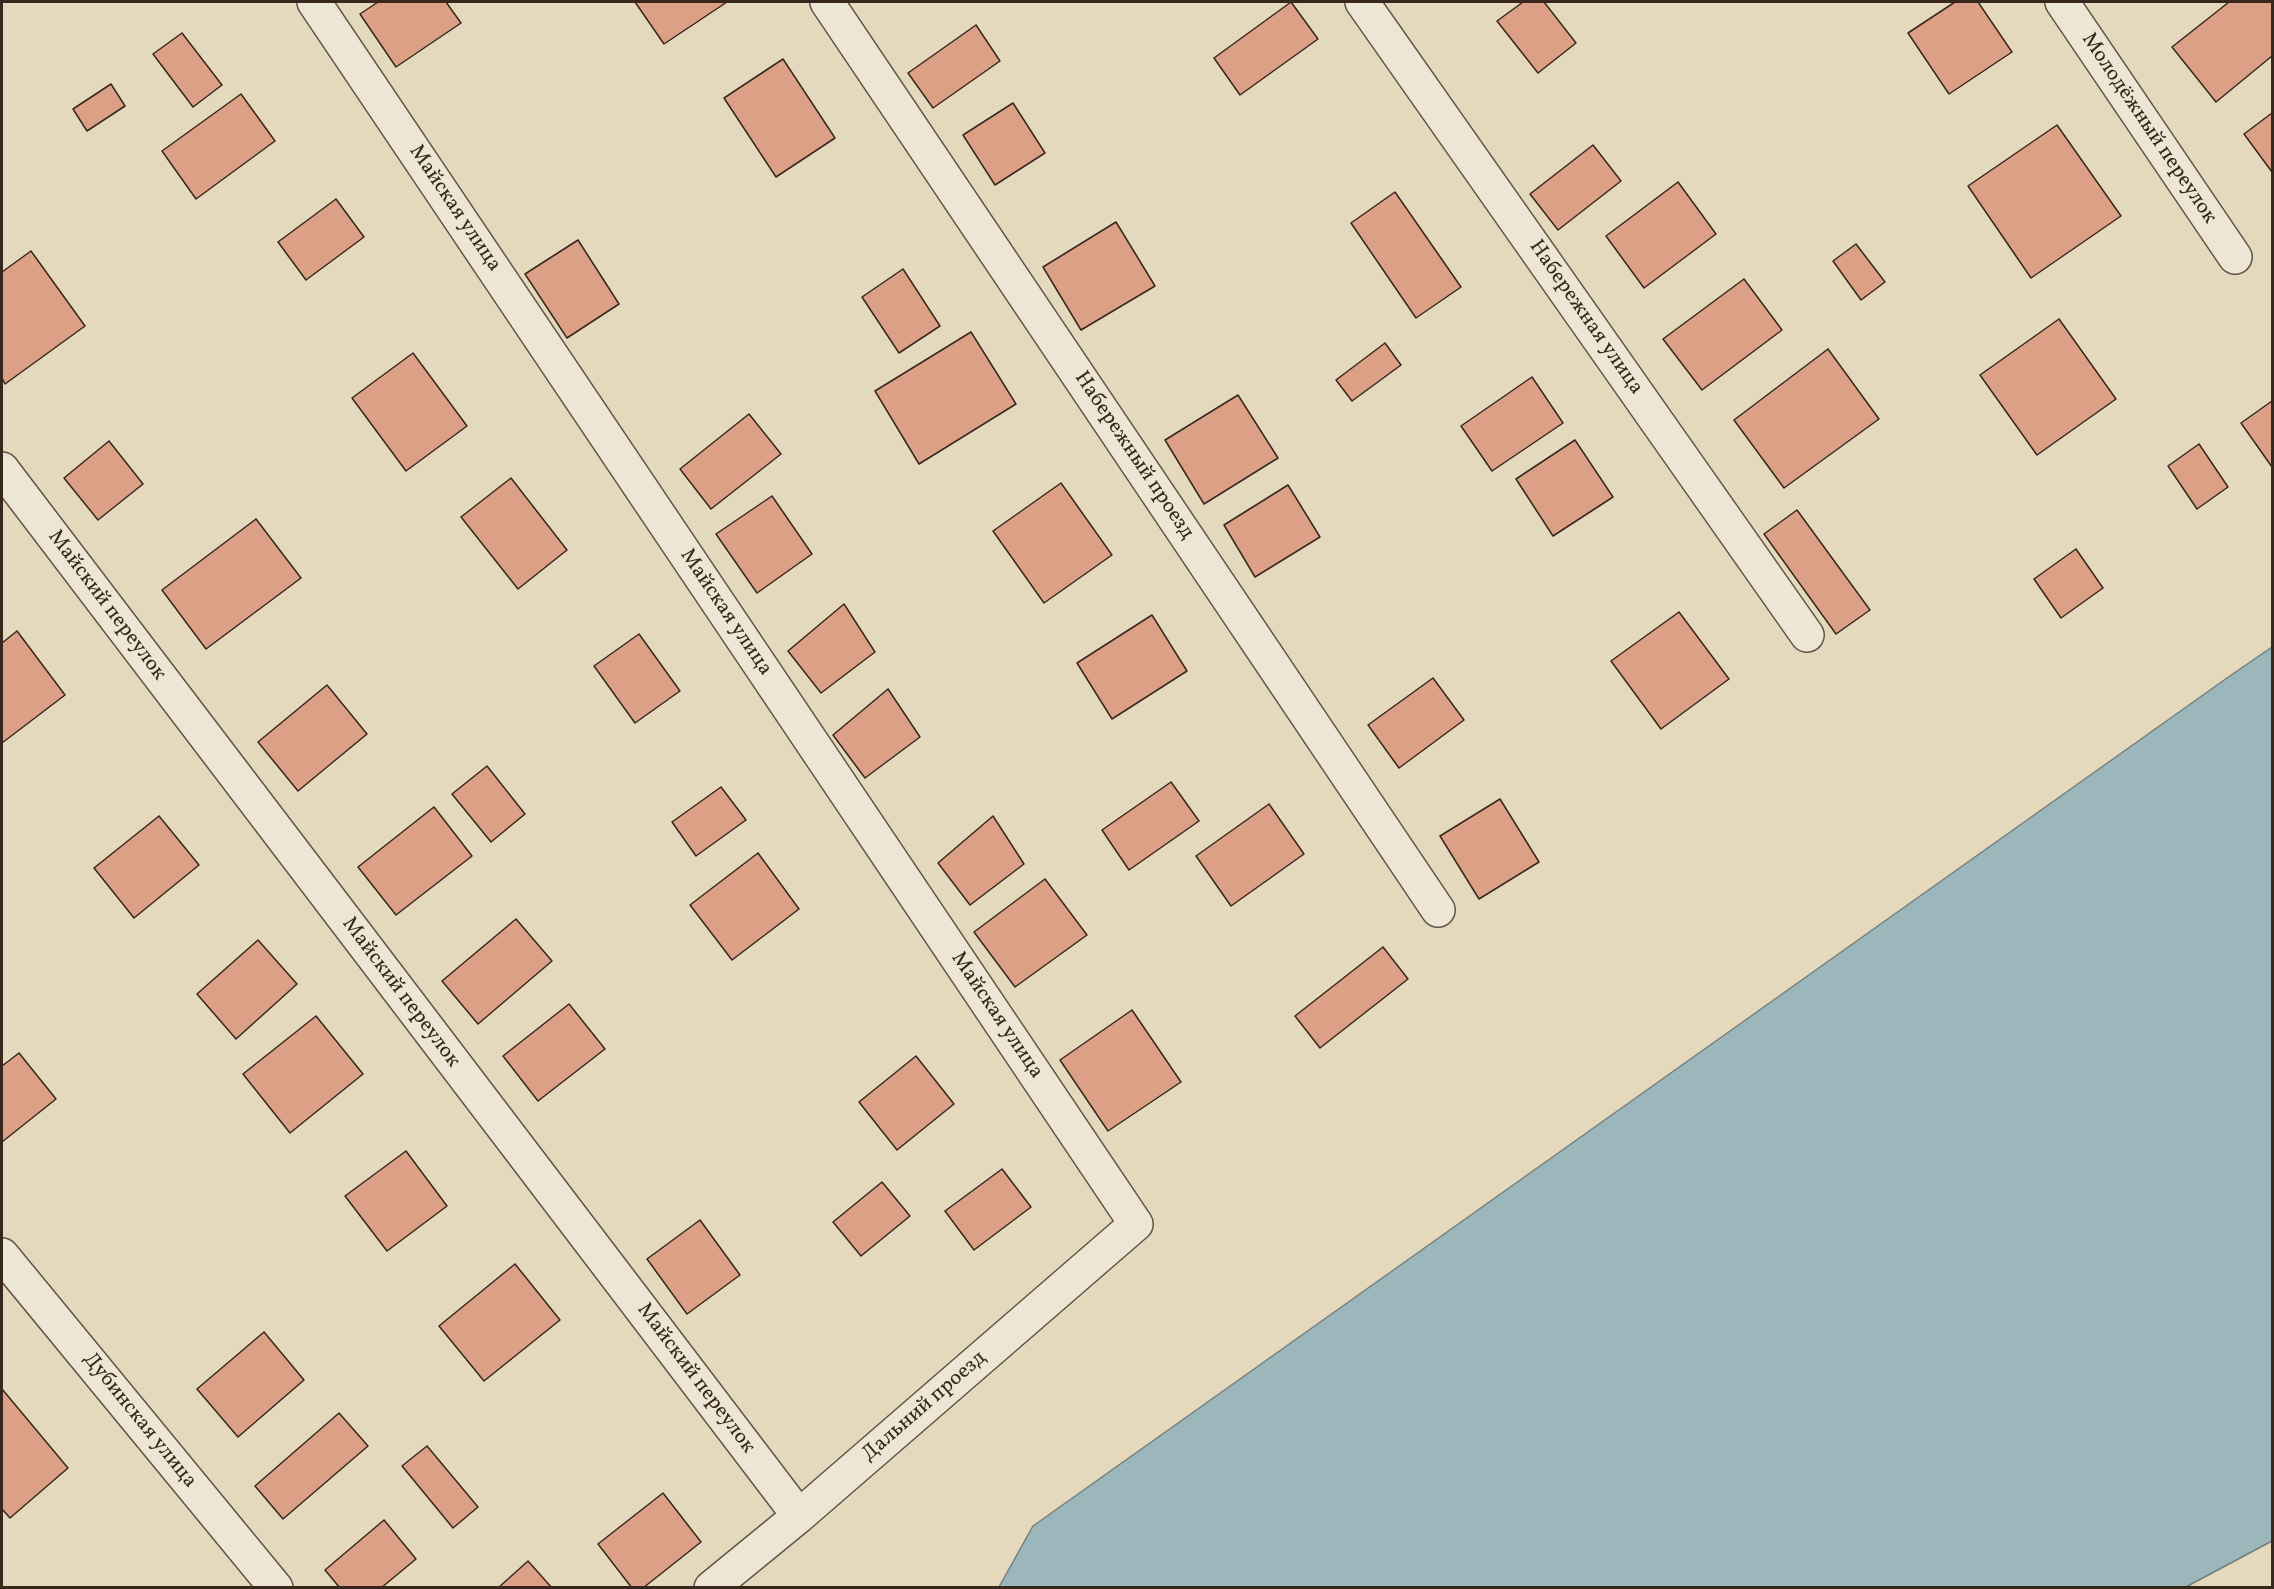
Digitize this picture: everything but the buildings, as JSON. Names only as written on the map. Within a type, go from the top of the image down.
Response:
[{"type":"street","name":"Майская улица","points":[[314,2],[1136,1224]]},
{"type":"street","name":"Набережный проезд","points":[[827,2],[1438,910]]},
{"type":"street","name":"Набережная улица","points":[[1362,2],[1808,635]]},
{"type":"street","name":"Молодёжный переулок","points":[[2062,2],[2235,257]]},
{"type":"street","name":"Майский переулок","points":[[2,469],[799,1516]]},
{"type":"street","name":"Дальний проезд","points":[[711,1587],[799,1516],[1136,1224]]},
{"type":"street","name":"Дубинская улица","points":[[2,1255],[276,1587]]},
{"type":"water","points":[[2272,647],[2272,1541],[2184,1588],[999,1587],[1033,1526]]}]
